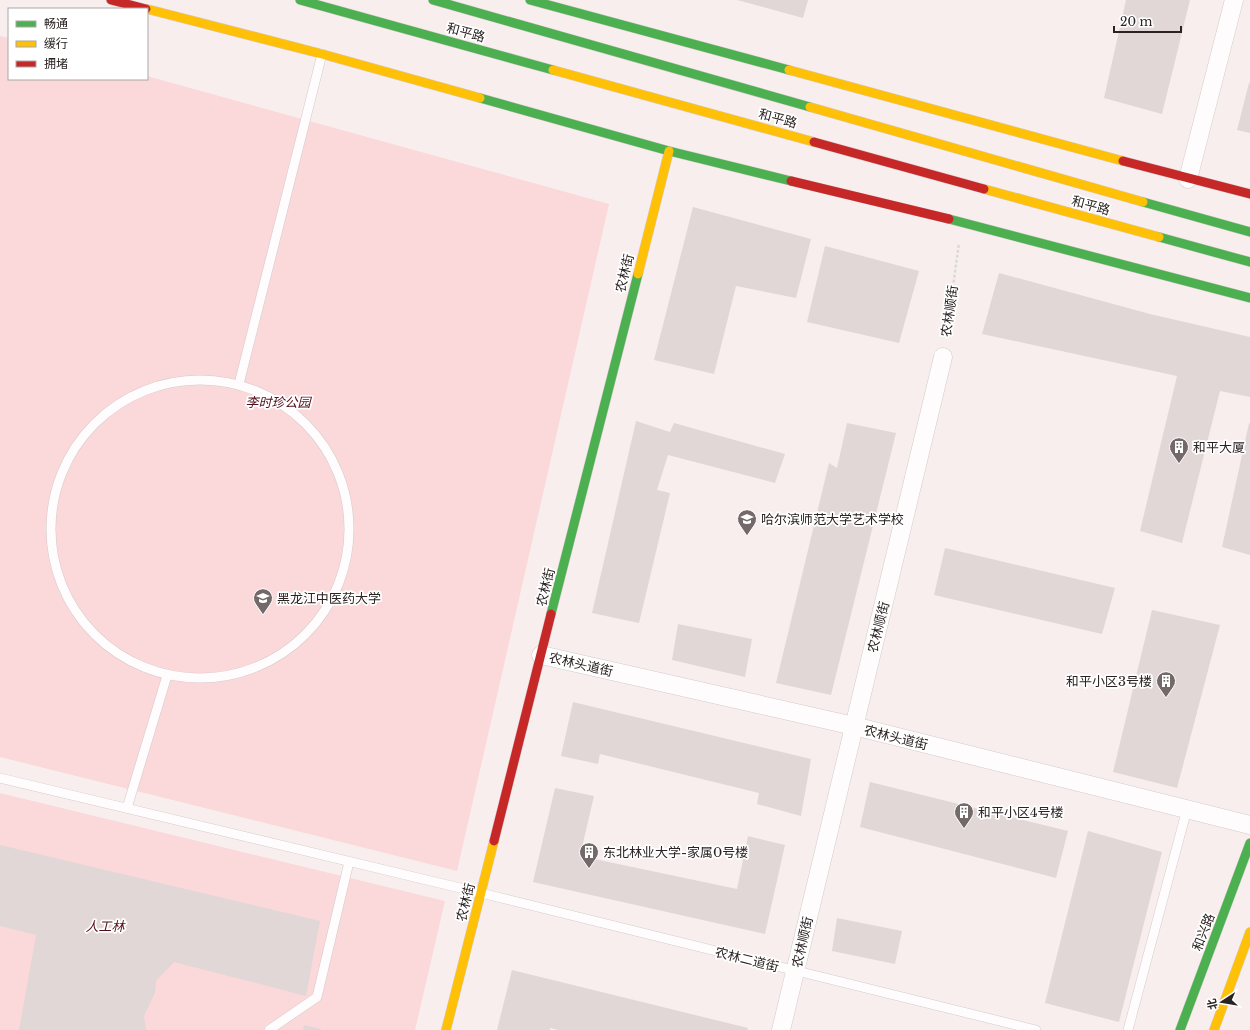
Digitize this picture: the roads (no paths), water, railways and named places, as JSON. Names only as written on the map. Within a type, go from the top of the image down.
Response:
[{"type":"main road","points":[[111,0],[143,8]]},
{"type":"main road","name":"和平路","points":[[300,0],[1250,262]]},
{"type":"main road","name":"和平路","points":[[433,0],[1250,232]]},
{"type":"main road","points":[[530,0],[1188,179],[1250,194]]},
{"type":"main road","points":[[148,9],[322,54],[668,151],[963,222],[1250,298]]},
{"type":"main road","name":"农林街","points":[[446,1030],[668,151]]},
{"type":"main road","name":"和兴路","points":[[1180,1030],[1250,842]]},
{"type":"main road","points":[[1214,1030],[1250,932]]},
{"type":"street","points":[[1188,179],[1234,0]]},
{"type":"street","name":"农林顺街","points":[[781,1030],[943,358]]},
{"type":"street","name":"农林头道街","points":[[541,655],[854,726],[1250,825]]},
{"type":"lane","points":[[240,380],[322,54]]},
{"type":"lane","points":[[185,378],[240,380],[260,386],[291,409],[318,438],[339,474],[348,518],[346,563],[332,595],[311,630],[281,658],[247,671],[202,683],[166,679],[131,661],[99,635],[72,605],[56,571],[51,537],[53,492],[68,461],[87,432],[116,406],[149,388],[185,378]]},
{"type":"lane","points":[[127,808],[166,679]]},
{"type":"lane","name":"农林二道街","points":[[0,778],[481,893],[1036,1030]]},
{"type":"lane","points":[[1128,1030],[1187,809]]},
{"type":"lane","points":[[269,1030],[317,997],[349,862]]},
{"type":"place","name":"和平大厦","points":[[1179,464]]},
{"type":"place","name":"哈尔滨师范大学艺术学校","points":[[747,536]]},
{"type":"place","name":"黑龙江中医药大学","points":[[263,615]]},
{"type":"place","name":"和平小区3号楼","points":[[1166,698]]},
{"type":"place","name":"和平小区4号楼","points":[[964,829]]},
{"type":"place","name":"东北林业大学-家属0号楼","points":[[589,869]]},
{"type":"park label","name":"李时珍公园","points":[[278,402]]},
{"type":"park label","name":"人工林","points":[[105,926]]}]
